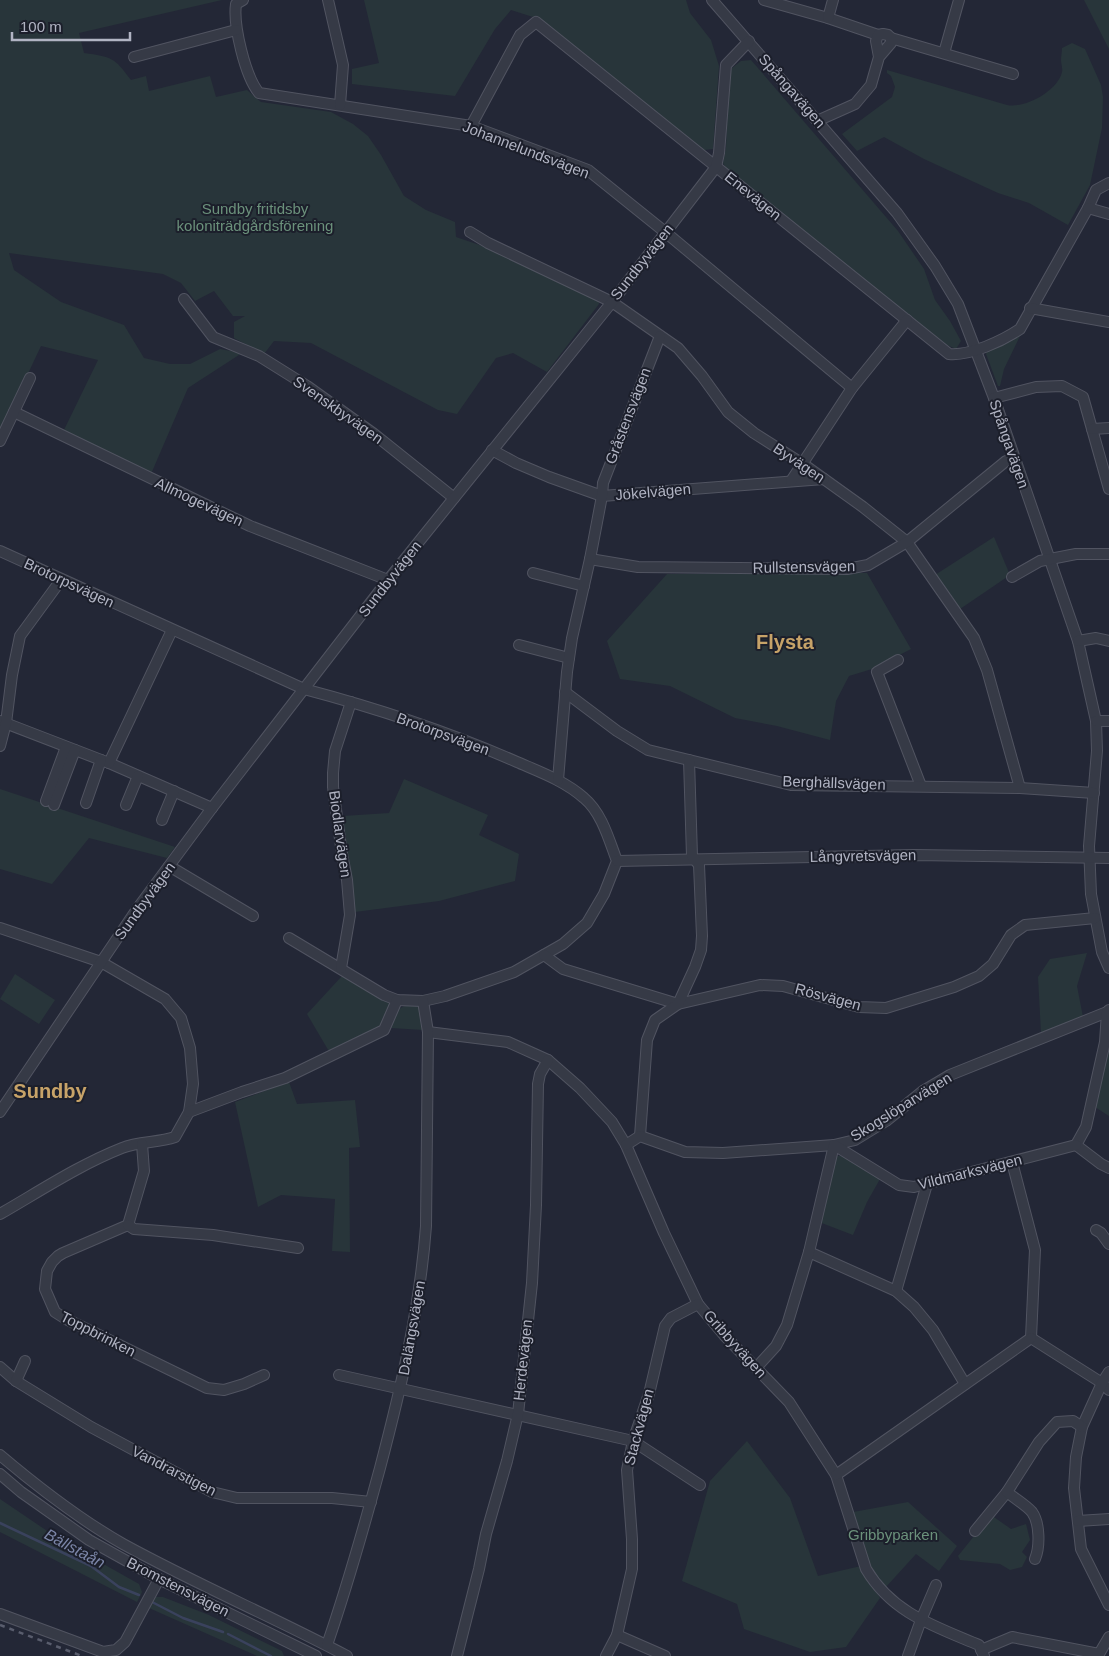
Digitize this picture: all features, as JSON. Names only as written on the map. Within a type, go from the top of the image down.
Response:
[{"type":"street","name":"Johannelundsvägen","points":[[243,0],[236,4],[236,30],[252,86],[259,93],[340,104],[471,126],[588,170],[852,388]]},
{"type":"street","points":[[328,0],[343,65],[340,104]]},
{"type":"street","name":"Spångavägen","points":[[712,0],[897,213],[935,266],[958,304],[994,398],[1078,641],[1096,721],[1097,751],[1089,857],[1095,918],[1102,952],[1109,968]]},
{"type":"street","points":[[764,0],[828,18],[878,35],[888,35],[891,38],[1012,74]]},
{"type":"street","points":[[828,18],[833,0]]},
{"type":"street","points":[[944,53],[959,0]]},
{"type":"street","name":"Enevägen","points":[[471,126],[520,35],[536,22],[949,354],[959,355],[1010,336],[1020,329],[1030,308],[1088,208],[1096,190],[1109,182]]},
{"type":"street","points":[[134,57],[236,30]]},
{"type":"street","points":[[878,35],[876,41],[879,57]]},
{"type":"street","points":[[817,121],[855,104],[871,85],[879,57],[891,43],[891,38]]},
{"type":"street","name":"Sundbyvägen","points":[[0,1112],[137,909],[212,808],[388,580],[612,302],[716,167],[720,153],[726,65],[749,41]]},
{"type":"street","points":[[1088,208],[1109,214]]},
{"type":"street","name":"Byvägen","points":[[470,232],[488,243],[612,302],[678,348],[702,376],[728,412],[754,433],[803,464],[863,506],[907,542],[974,638],[987,670],[1020,788]]},
{"type":"street","name":"Svenskbyvägen","points":[[184,299],[213,337],[259,356],[307,386],[374,434],[454,498]]},
{"type":"street","points":[[1030,308],[1109,322]]},
{"type":"street","points":[[791,481],[852,388],[907,320]]},
{"type":"street","name":"Gråstensvägen","points":[[558,780],[569,658],[590,559],[603,483],[660,336]]},
{"type":"street","points":[[0,441],[30,378]]},
{"type":"street","points":[[994,398],[1036,388],[1062,386],[1083,396],[1109,489]]},
{"type":"street","name":"Allmogevägen","points":[[14,412],[250,526],[388,580]]},
{"type":"street","points":[[1092,430],[1109,428]]},
{"type":"street","name":"Jökelvägen","points":[[492,450],[549,477],[602,496],[824,479]]},
{"type":"street","name":"Rullstensvägen","points":[[590,559],[638,567],[846,569],[868,565],[907,542],[1006,461],[1014,459]]},
{"type":"street","name":"Brotorpsvägen","points":[[0,551],[304,690],[351,702],[479,745],[558,780],[585,798],[596,812],[604,825],[617,861]]},
{"type":"street","points":[[1012,577],[1040,560],[1076,554],[1109,554]]},
{"type":"street","points":[[533,573],[584,586]]},
{"type":"street","points":[[0,746],[20,636],[61,580]]},
{"type":"street","points":[[86,802],[172,630]]},
{"type":"street","points":[[1078,641],[1096,638],[1109,641]]},
{"type":"street","points":[[519,646],[569,658]]},
{"type":"street","points":[[898,660],[877,672],[921,786]]},
{"type":"street","name":"Berghällsvägen","points":[[565,692],[617,731],[648,750],[791,785],[1020,788],[1094,793]]},
{"type":"street","name":"Biodlarvägen","points":[[341,968],[350,915],[347,880],[333,787],[333,773],[335,751],[351,702]]},
{"type":"street","points":[[1096,721],[1109,722]]},
{"type":"street","points":[[3,722],[105,762],[212,808]]},
{"type":"street","points":[[50,803],[71,749]]},
{"type":"street","points":[[626,1145],[640,1136],[647,1040],[655,1020],[678,1004],[696,967],[701,950],[699,865],[692,856],[689,760]]},
{"type":"street","points":[[126,804],[138,776]]},
{"type":"street","points":[[162,820],[174,791]]},
{"type":"street","name":"Långvretsvägen","points":[[617,861],[914,855],[1109,858]]},
{"type":"street","points":[[289,938],[384,995],[397,1000],[423,1001],[445,996],[514,972],[563,944],[587,923],[604,894],[617,861]]},
{"type":"street","points":[[170,866],[253,916]]},
{"type":"street","name":"Rösvägen","points":[[544,955],[563,969],[678,1004],[760,985],[768,985],[799,989],[859,1007],[886,1008],[954,988],[979,976],[993,964],[1011,934],[1025,925],[1095,918]]},
{"type":"street","points":[[0,928],[101,962],[165,999],[181,1018],[190,1048],[193,1084],[189,1112],[175,1137],[124,1147],[84,1166],[0,1214]]},
{"type":"street","points":[[189,1112],[285,1078],[384,1030],[397,1000]]},
{"type":"street","name":"Dalängsvägen","points":[[327,1645],[344,1596],[402,1388],[414,1320],[425,1242],[428,1032],[423,1001]]},
{"type":"street","points":[[1108,1011],[1105,1042],[1086,1127],[1076,1146],[1109,1168]]},
{"type":"street","name":"Skogslöparvägen","points":[[640,1136],[684,1152],[723,1153],[834,1145],[855,1140],[886,1121],[923,1091],[950,1075],[1108,1011]]},
{"type":"street","name":"Gribbyvägen","points":[[428,1032],[508,1042],[548,1060],[580,1088],[612,1122],[626,1145],[664,1233],[698,1304],[724,1336],[789,1402],[836,1475],[866,1569],[874,1583],[897,1605],[920,1620],[979,1645],[982,1653],[1012,1637],[1100,1654],[1109,1637]]},
{"type":"street","name":"Herdevägen","points":[[457,1656],[480,1569],[486,1534],[518,1414],[532,1283],[536,1205],[538,1084],[540,1074],[548,1060]]},
{"type":"street","points":[[142,1144],[144,1171],[128,1225],[134,1228],[213,1235],[298,1248]]},
{"type":"street","points":[[756,1368],[776,1346],[787,1325],[808,1252],[834,1145]]},
{"type":"street","name":"Vildmarksvägen","points":[[834,1145],[899,1185],[914,1188],[1076,1146]]},
{"type":"street","points":[[1012,1162],[1035,1250],[1031,1338]]},
{"type":"street","points":[[896,1291],[927,1184]]},
{"type":"street","name":"Toppbrinken","points":[[128,1225],[64,1253],[52,1262],[47,1271],[45,1289],[55,1312],[66,1320],[207,1388],[224,1390],[264,1375]]},
{"type":"street","points":[[1096,1230],[1101,1233],[1109,1244]]},
{"type":"street","points":[[808,1252],[896,1291],[914,1306],[933,1330],[965,1384]]},
{"type":"street","name":"Stackvägen","points":[[606,1656],[617,1635],[632,1569],[632,1539],[627,1470],[633,1441],[649,1394],[665,1326],[671,1318],[698,1304]]},
{"type":"street","points":[[836,1475],[1031,1338]]},
{"type":"street","points":[[1031,1338],[1105,1386]]},
{"type":"street","points":[[16,1381],[25,1361]]},
{"type":"street","name":"Vandrarstigen","points":[[0,1367],[16,1381],[91,1427],[212,1492],[237,1498],[332,1498],[371,1502]]},
{"type":"street","points":[[1109,1372],[1105,1386],[1082,1427],[1076,1456],[1074,1488],[1081,1549],[1109,1605]]},
{"type":"street","points":[[339,1375],[633,1441],[700,1484]]},
{"type":"street","points":[[975,1531],[1007,1492],[1039,1442],[1057,1422],[1073,1421],[1082,1427]]},
{"type":"street","points":[[0,1456],[58,1503],[122,1543],[204,1586],[347,1656]]},
{"type":"street","name":"Bromstensvägen","points":[[0,1474],[20,1492]]},
{"type":"street","name":"Bromstensvägen","points":[[0,1482],[20,1492],[89,1540],[159,1579],[316,1656]]},
{"type":"street","points":[[1007,1492],[1033,1513],[1039,1533],[1039,1549],[1036,1559]]},
{"type":"street","points":[[1078,1521],[1109,1519]]},
{"type":"street","points":[[0,1614],[104,1652],[116,1650],[125,1642],[159,1579]]},
{"type":"street","points":[[908,1656],[920,1620],[936,1585]]},
{"type":"street","points":[[617,1635],[665,1656]]},
{"type":"green space","name":"Sundby fritidsby koloniträdgårdsförening","points":[[0,0],[222,0],[79,33],[84,53],[112,59],[131,80],[146,76],[149,91],[210,76],[216,97],[247,90],[261,102],[331,112],[353,124],[368,136],[404,196],[426,210],[455,222],[456,237],[503,253],[598,297],[599,304],[547,372],[513,353],[496,358],[457,414],[438,410],[311,343],[274,341],[264,354],[234,338],[234,322],[245,316],[233,316],[214,291],[195,301],[181,283],[163,274],[9,253],[14,270],[61,302],[124,325],[144,358],[170,364],[190,364],[220,349],[242,353],[188,388],[151,474],[63,432],[98,360],[41,346],[0,433]]},
{"type":"green space","points":[[364,0],[686,0],[690,13],[711,40],[719,66],[713,149],[704,150],[536,18],[511,10],[495,29],[455,96],[352,84],[352,69],[379,63]]},
{"type":"green space","points":[[1084,0],[1109,0],[1109,49]]},
{"type":"green space","points":[[1072,43],[1085,49],[1101,85],[1103,97],[1102,128],[1090,185],[1068,225],[1029,203],[998,193],[924,159],[884,137],[857,151],[842,134],[892,97],[895,87],[887,70],[1014,106],[1039,97],[1054,86],[1062,72],[1062,48]]},
{"type":"green space","points":[[751,60],[898,231],[924,269],[935,300],[961,341],[956,349],[947,345],[728,172],[723,163],[726,147],[729,78],[732,68],[741,61]]},
{"type":"green space","points":[[1021,334],[1004,369],[1000,386],[998,386],[986,354],[988,350]]},
{"type":"green space","points":[[994,537],[1010,575],[960,609],[935,575]]},
{"type":"green space","points":[[867,573],[911,649],[872,669],[849,676],[836,701],[830,740],[777,726],[735,718],[670,686],[620,679],[607,641],[667,574]]},
{"type":"green space","points":[[404,779],[488,815],[479,835],[519,854],[515,881],[439,901],[355,912],[343,816],[389,813]]},
{"type":"green space","points":[[0,789],[175,847],[167,858],[89,838],[52,884],[0,869]]},
{"type":"green space","points":[[1087,953],[1077,986],[1083,1017],[1041,1033],[1038,977],[1050,959]]},
{"type":"green space","points":[[15,974],[55,1000],[39,1024],[0,999]]},
{"type":"green space","points":[[342,976],[392,1004],[380,1027],[330,1053],[307,1014]]},
{"type":"green space","points":[[415,1004],[421,1012],[423,1030],[391,1028],[398,1010],[404,1006]]},
{"type":"green space","points":[[1105,1051],[1109,1052],[1109,1116],[1095,1107]]},
{"type":"green space","points":[[289,1082],[297,1104],[355,1100],[360,1147],[349,1148],[350,1252],[332,1251],[335,1199],[281,1195],[258,1207],[235,1102]]},
{"type":"green space","points":[[836,1156],[842,1156],[880,1179],[867,1202],[853,1235],[819,1222]]},
{"type":"green space","points":[[747,1441],[790,1498],[818,1576],[861,1566],[880,1598],[846,1647],[810,1652],[744,1629],[737,1604],[682,1581],[710,1481]]},
{"type":"green space","points":[[0,1499],[59,1539],[139,1584],[142,1592],[137,1602],[0,1532]]},
{"type":"green space","name":"Gribbyparken","points":[[908,1502],[957,1546],[939,1571],[916,1554],[885,1588],[872,1571],[853,1512]]},
{"type":"green space","points":[[991,1515],[1011,1529],[1026,1524],[1030,1540],[1022,1552],[1027,1557],[1022,1567],[1010,1570],[1000,1564],[960,1560],[958,1556]]},
{"type":"green space","points":[[156,1597],[163,1597],[209,1615],[282,1651],[284,1656],[257,1656],[149,1608]]},
{"type":"waterway","name":"Bällstaån","points":[[0,1523],[91,1566],[119,1587],[139,1595]]},
{"type":"waterway","name":"Bällstaån","points":[[152,1602],[183,1618],[223,1632]]},
{"type":"waterway","name":"Bällstaån","points":[[228,1634],[271,1656]]},
{"type":"railway","points":[[0,1625],[82,1656]]},
{"type":"district","name":"Flysta","points":[[785,642]]},
{"type":"district","name":"Sundby","points":[[50,1091]]}]
